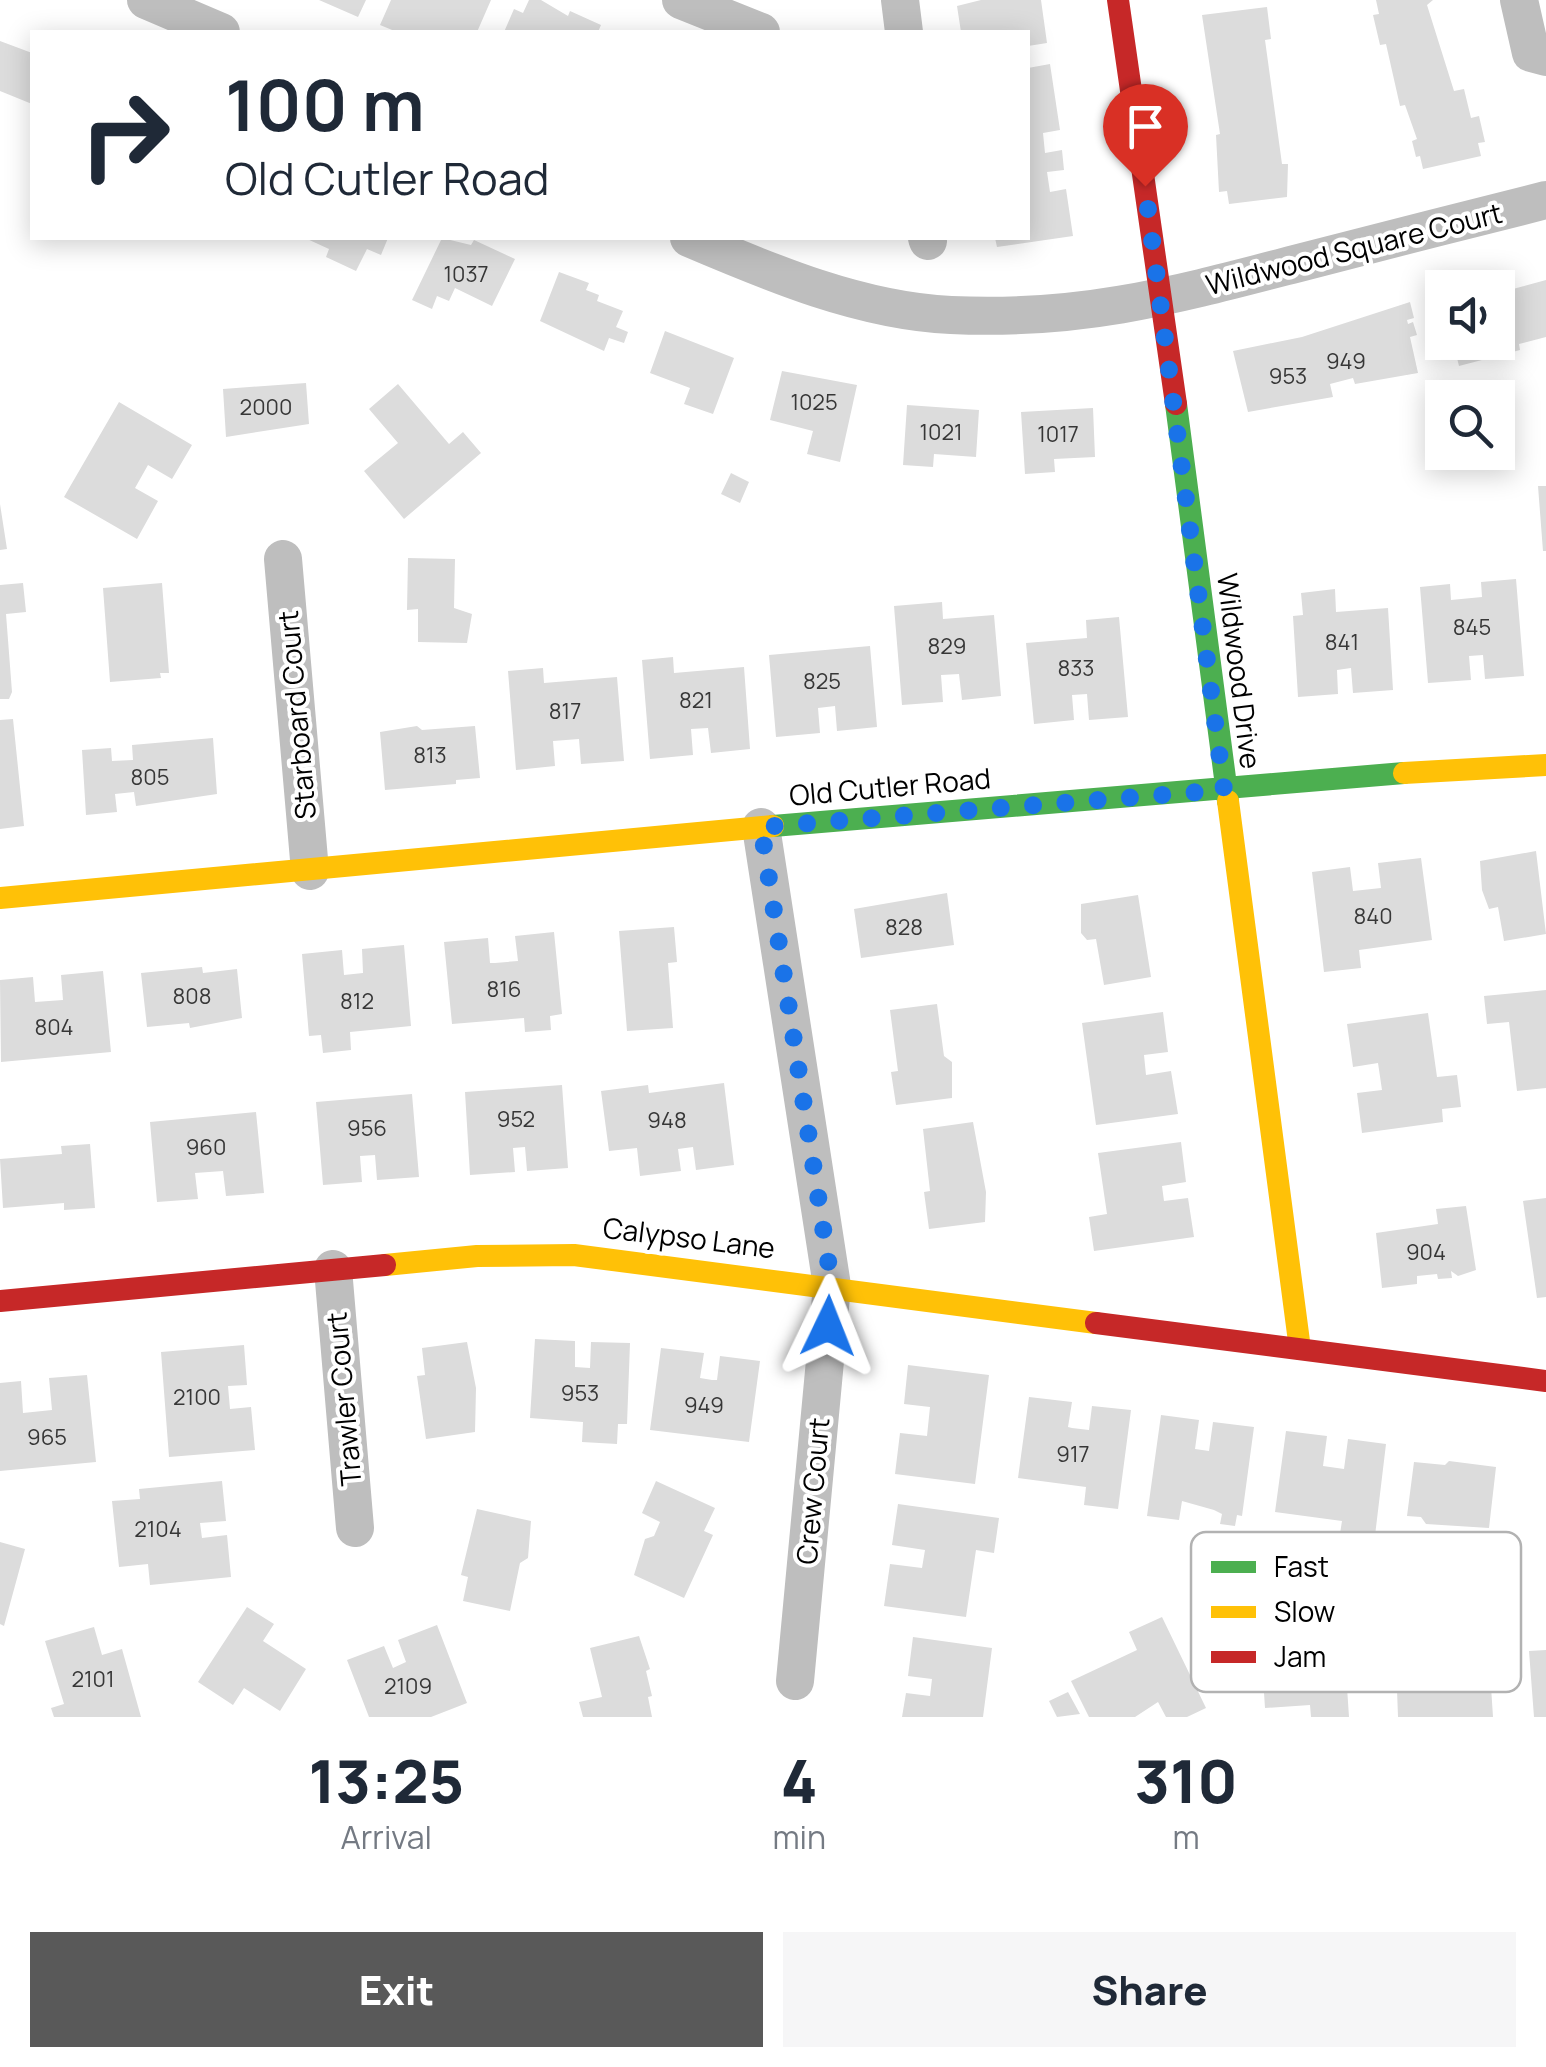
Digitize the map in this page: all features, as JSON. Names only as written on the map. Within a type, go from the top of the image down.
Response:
[{"type":"street","points":[[146,0],[216,30]]},
{"type":"street","points":[[682,0],[756,30]]},
{"type":"street","points":[[900,0],[904,30]]},
{"type":"street","name":"Wildwood Drive","points":[[1118,0],[1162,298],[1300,1349]]},
{"type":"street","points":[[1520,0],[1531,53],[1546,57]]},
{"type":"street","name":"Wildwood Square Court","points":[[694,240],[774,274],[862,299],[947,315],[1063,315],[1162,298],[1546,200]]},
{"type":"street","name":"Starboard Court","points":[[283,559],[310,871]]},
{"type":"street","name":"Old Cutler Road","points":[[0,898],[761,827],[1523,763],[1546,765]]},
{"type":"street","name":"Crew Court","points":[[761,827],[832,1286],[795,1681]]},
{"type":"street","name":"Calypso Lane","points":[[0,1301],[477,1256],[574,1255],[1546,1381]]},
{"type":"street","name":"Trawler Court","points":[[333,1270],[356,1528]]},
{"type":"building","points":[[319,0],[366,0],[358,17]]},
{"type":"building","points":[[391,0],[491,0],[478,30],[392,30],[380,25]]},
{"type":"building","points":[[529,0],[541,0],[568,16],[570,11],[601,25],[599,30],[505,30],[514,9],[523,13]]},
{"type":"building","points":[[981,0],[1041,0],[1047,43],[1030,46],[1030,30],[961,30],[957,6]]},
{"type":"building","points":[[1376,0],[1433,0],[1427,5],[1454,91],[1464,89],[1471,118],[1479,116],[1485,142],[1478,143],[1481,156],[1423,169],[1420,156],[1416,157],[1412,141],[1417,139],[1405,105],[1400,106],[1386,44],[1380,45],[1373,15],[1379,14]]},
{"type":"building","points":[[1267,7],[1271,39],[1265,40],[1282,164],[1288,164],[1287,197],[1229,204],[1227,191],[1219,192],[1216,135],[1220,134],[1202,15]]},
{"type":"building","points":[[0,41],[30,52],[30,103],[0,91]]},
{"type":"building","points":[[1050,64],[1060,130],[1043,133],[1045,153],[1062,150],[1064,170],[1047,172],[1050,192],[1066,189],[1073,236],[997,247],[995,240],[1030,240],[1030,68]]},
{"type":"building","points":[[309,240],[387,240],[381,255],[367,249],[356,271],[326,257],[329,249]]},
{"type":"building","points":[[441,240],[471,245],[474,240],[515,259],[492,306],[455,288],[449,301],[437,296],[432,309],[412,300]]},
{"type":"building","points":[[559,272],[589,283],[586,290],[599,295],[597,301],[623,311],[616,327],[628,332],[624,343],[609,338],[604,351],[540,321]]},
{"type":"building","points":[[1546,280],[1546,337],[1519,344],[1520,350],[1515,351],[1515,288]]},
{"type":"building","points":[[1410,302],[1414,318],[1407,320],[1408,324],[1413,322],[1417,335],[1410,337],[1418,373],[1355,384],[1353,378],[1330,384],[1333,397],[1248,412],[1233,351],[1302,337]]},
{"type":"building","points":[[665,331],[734,358],[713,414],[684,404],[690,388],[650,373]]},
{"type":"building","points":[[1458,360],[1482,360],[1459,366]]},
{"type":"building","points":[[782,371],[857,385],[840,462],[807,454],[813,431],[770,420]]},
{"type":"building","points":[[306,383],[309,424],[226,437],[223,389]]},
{"type":"building","points":[[398,384],[449,444],[463,432],[481,453],[404,519],[364,471],[398,443],[369,409]]},
{"type":"building","points":[[119,402],[192,445],[172,479],[148,465],[135,488],[158,501],[137,539],[64,497]]},
{"type":"building","points":[[907,405],[979,410],[976,457],[934,454],[933,467],[903,465]]},
{"type":"building","points":[[1093,408],[1095,457],[1054,459],[1055,472],[1025,474],[1021,412]]},
{"type":"building","points":[[731,473],[749,482],[740,503],[721,494]]},
{"type":"building","points":[[1538,486],[1546,486],[1546,551],[1543,551]]},
{"type":"building","points":[[0,504],[7,549],[0,550]]},
{"type":"building","points":[[408,558],[455,559],[454,608],[472,614],[467,643],[418,642],[418,609],[407,610]]},
{"type":"building","points":[[1516,579],[1524,676],[1485,679],[1483,655],[1469,656],[1471,680],[1428,683],[1420,587],[1450,584],[1451,600],[1482,597],[1481,582]]},
{"type":"building","points":[[23,583],[26,612],[6,614],[12,692],[9,699],[0,699],[0,585]]},
{"type":"building","points":[[162,583],[169,673],[160,673],[161,678],[110,682],[103,588]]},
{"type":"building","points":[[1335,589],[1336,612],[1388,608],[1393,690],[1353,693],[1351,668],[1337,670],[1338,694],[1298,697],[1293,616],[1303,615],[1301,593]]},
{"type":"building","points":[[942,602],[943,619],[994,615],[1001,696],[962,700],[959,674],[941,675],[943,702],[902,705],[894,606]]},
{"type":"building","points":[[1119,617],[1128,717],[1089,720],[1087,694],[1072,695],[1074,720],[1034,724],[1026,643],[1087,638],[1086,620]]},
{"type":"building","points":[[870,646],[877,727],[837,731],[835,706],[818,708],[820,733],[776,737],[769,655]]},
{"type":"building","points":[[673,657],[674,673],[744,667],[750,749],[711,753],[708,728],[691,729],[693,755],[650,759],[642,660]]},
{"type":"building","points":[[543,668],[544,683],[617,677],[624,761],[581,764],[579,739],[553,741],[555,766],[516,770],[508,671]]},
{"type":"building","points":[[13,719],[24,826],[0,829],[0,720]]},
{"type":"building","points":[[417,726],[422,730],[475,726],[480,778],[385,790],[380,732]]},
{"type":"building","points":[[213,738],[217,794],[136,806],[134,792],[115,794],[117,812],[86,815],[82,750],[111,748],[112,761],[133,760],[132,745]]},
{"type":"building","points":[[1536,851],[1546,934],[1504,941],[1498,907],[1489,909],[1482,890],[1480,861]]},
{"type":"building","points":[[1421,858],[1432,940],[1359,950],[1361,968],[1324,972],[1312,872],[1350,867],[1353,891],[1381,888],[1378,863]]},
{"type":"building","points":[[947,893],[954,945],[861,958],[854,909]]},
{"type":"building","points":[[1138,895],[1151,977],[1104,985],[1096,939],[1087,940],[1081,933],[1081,904]]},
{"type":"building","points":[[674,927],[677,962],[668,963],[673,1028],[627,1031],[619,931]]},
{"type":"building","points":[[554,932],[562,1014],[550,1016],[551,1030],[525,1032],[524,1018],[452,1024],[444,942],[488,938],[490,963],[518,961],[515,936]]},
{"type":"building","points":[[404,945],[411,1026],[350,1032],[351,1050],[323,1053],[321,1035],[309,1036],[302,954],[342,950],[344,975],[363,973],[362,949]]},
{"type":"building","points":[[202,967],[203,973],[237,969],[242,1018],[190,1028],[189,1023],[147,1027],[141,973]]},
{"type":"building","points":[[103,971],[111,1052],[1,1062],[0,980],[33,977],[35,1002],[63,1000],[61,975]]},
{"type":"building","points":[[1546,990],[1546,1088],[1517,1091],[1509,1022],[1487,1024],[1484,996]]},
{"type":"building","points":[[937,1004],[944,1056],[952,1062],[952,1098],[896,1105],[891,1072],[898,1071],[890,1010]]},
{"type":"building","points":[[1163,1012],[1168,1052],[1144,1055],[1146,1075],[1171,1071],[1178,1114],[1096,1125],[1082,1023]]},
{"type":"building","points":[[1428,1013],[1437,1077],[1457,1075],[1461,1107],[1442,1109],[1443,1122],[1362,1133],[1357,1093],[1382,1090],[1378,1063],[1353,1067],[1347,1024]]},
{"type":"building","points":[[724,1083],[734,1165],[696,1170],[693,1147],[678,1149],[681,1171],[640,1176],[637,1148],[609,1151],[601,1091],[648,1085],[649,1093]]},
{"type":"building","points":[[562,1085],[568,1168],[527,1171],[525,1147],[513,1148],[515,1172],[470,1175],[465,1092]]},
{"type":"building","points":[[412,1094],[419,1177],[377,1180],[375,1155],[360,1156],[362,1182],[323,1185],[316,1102]]},
{"type":"building","points":[[256,1112],[264,1193],[226,1196],[223,1171],[195,1173],[198,1199],[157,1202],[150,1122]]},
{"type":"building","points":[[973,1122],[986,1192],[985,1222],[929,1229],[924,1192],[930,1191],[923,1129]]},
{"type":"building","points":[[1181,1142],[1186,1182],[1162,1186],[1164,1201],[1188,1198],[1194,1237],[1094,1251],[1089,1217],[1107,1214],[1098,1153]]},
{"type":"building","points":[[90,1144],[95,1208],[64,1210],[64,1203],[3,1208],[0,1159],[62,1154],[61,1146]]},
{"type":"building","points":[[1546,1198],[1546,1297],[1537,1298],[1523,1201]]},
{"type":"building","points":[[1466,1206],[1476,1270],[1458,1276],[1451,1271],[1452,1278],[1438,1279],[1437,1274],[1417,1276],[1417,1284],[1382,1288],[1376,1233],[1438,1224],[1436,1209]]},
{"type":"building","points":[[535,1339],[575,1341],[575,1367],[590,1368],[591,1342],[630,1343],[627,1424],[618,1424],[617,1444],[582,1442],[583,1422],[530,1418]]},
{"type":"building","points":[[467,1342],[476,1388],[475,1432],[426,1439],[417,1376],[425,1375],[422,1348]]},
{"type":"building","points":[[244,1345],[247,1385],[228,1386],[230,1409],[251,1407],[255,1450],[169,1457],[161,1352]]},
{"type":"building","points":[[661,1348],[704,1353],[700,1378],[712,1380],[717,1380],[720,1356],[760,1361],[749,1442],[650,1430]]},
{"type":"building","points":[[908,1365],[989,1375],[975,1484],[895,1474],[900,1433],[927,1436],[930,1407],[904,1404]]},
{"type":"building","points":[[87,1375],[96,1462],[0,1471],[0,1383],[21,1381],[23,1413],[52,1410],[49,1378]]},
{"type":"building","points":[[1029,1397],[1072,1402],[1068,1427],[1072,1428],[1089,1430],[1092,1406],[1131,1410],[1118,1509],[1084,1505],[1086,1487],[1018,1478]]},
{"type":"building","points":[[1161,1415],[1199,1420],[1195,1449],[1209,1451],[1213,1422],[1254,1427],[1242,1516],[1237,1515],[1235,1526],[1220,1524],[1222,1514],[1214,1510],[1182,1501],[1179,1520],[1147,1516]]},
{"type":"building","points":[[1286,1431],[1327,1436],[1323,1466],[1344,1469],[1348,1439],[1386,1444],[1375,1532],[1340,1532],[1342,1521],[1275,1512]]},
{"type":"building","points":[[1449,1461],[1496,1467],[1489,1528],[1426,1524],[1421,1517],[1407,1516],[1414,1462],[1445,1465]]},
{"type":"building","points":[[222,1481],[226,1521],[200,1523],[202,1538],[227,1535],[231,1577],[150,1585],[148,1564],[119,1567],[112,1501],[140,1499],[139,1489]]},
{"type":"building","points":[[656,1481],[715,1508],[704,1531],[713,1535],[684,1598],[634,1575],[645,1539],[654,1536],[660,1522],[642,1513]]},
{"type":"building","points":[[898,1504],[999,1518],[994,1553],[976,1550],[966,1617],[884,1606],[890,1564],[922,1568],[925,1550],[892,1545]]},
{"type":"building","points":[[477,1509],[531,1521],[528,1558],[520,1563],[510,1611],[463,1601],[468,1577],[461,1575]]},
{"type":"building","points":[[0,1542],[25,1549],[4,1626],[0,1624]]},
{"type":"building","points":[[247,1607],[274,1624],[263,1641],[306,1669],[280,1711],[244,1688],[233,1705],[198,1682]]},
{"type":"building","points":[[1162,1617],[1191,1677],[1191,1692],[1198,1692],[1206,1708],[1187,1717],[1166,1717],[1158,1702],[1135,1717],[1089,1717],[1071,1681],[1137,1650],[1129,1632]]},
{"type":"building","points":[[437,1625],[467,1703],[431,1717],[369,1717],[347,1660],[384,1646],[393,1668],[406,1662],[398,1640]]},
{"type":"building","points":[[94,1627],[102,1655],[122,1649],[141,1717],[54,1717],[51,1708],[64,1704],[45,1641]]},
{"type":"building","points":[[639,1636],[650,1669],[646,1671],[652,1717],[583,1717],[579,1702],[602,1697],[590,1648]]},
{"type":"building","points":[[913,1637],[992,1648],[983,1717],[902,1717],[906,1693],[930,1696],[932,1679],[908,1676]]},
{"type":"building","points":[[1546,1650],[1546,1717],[1534,1717],[1529,1651]]},
{"type":"building","points":[[1068,1692],[1080,1714],[1057,1717],[1049,1701]]},
{"type":"building","points":[[1264,1692],[1347,1692],[1349,1717],[1311,1717],[1310,1705],[1265,1708]]},
{"type":"building","points":[[1397,1692],[1491,1692],[1493,1717],[1398,1717]]},
{"type":"traffic: fast","points":[[1176,404],[1228,801]]},
{"type":"traffic: fast","points":[[773,826],[1404,773]]},
{"type":"traffic: slow","points":[[1404,773],[1546,765]]},
{"type":"traffic: slow","points":[[1228,801],[1300,1349]]},
{"type":"traffic: slow","points":[[0,898],[773,826]]},
{"type":"traffic: slow","points":[[385,1265],[477,1256],[574,1255],[1096,1323]]},
{"type":"traffic: jam","points":[[1118,0],[1176,404]]},
{"type":"traffic: jam","points":[[0,1301],[385,1265]]},
{"type":"traffic: jam","points":[[1096,1323],[1546,1381]]},
{"type":"route","points":[[828,1326],[832,1286],[761,827],[1224,790],[1145,186]]}]
